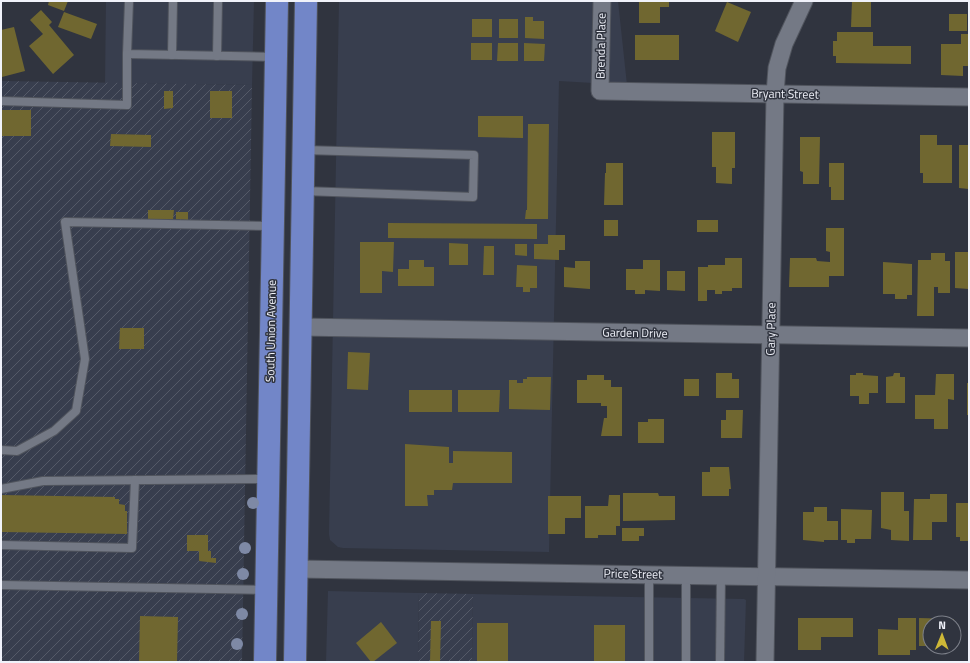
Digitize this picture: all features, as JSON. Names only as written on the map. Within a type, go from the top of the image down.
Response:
[{"type":"main road","name":"South Union Avenue","points":[[265,662],[277,1]]},
{"type":"main road","points":[[295,662],[306,1]]},
{"type":"main road","points":[[274,135],[286,180],[285,297],[288,312],[293,321],[300,327]]},
{"type":"main road","points":[[266,590],[273,598],[279,612],[280,662]]},
{"type":"street","name":"Brenda Place","points":[[600,91],[602,1]]},
{"type":"street","name":"Gary Place","points":[[765,662],[774,94],[777,68],[784,44],[804,1]]},
{"type":"street","name":"Bryant Street","points":[[600,91],[969,97]]},
{"type":"street","name":"Garden Drive","points":[[300,327],[969,338]]},
{"type":"street","name":"Price Street","points":[[297,569],[969,580]]},
{"type":"lane","points":[[1,101],[127,105],[128,1]]},
{"type":"lane","points":[[172,55],[173,1]]},
{"type":"lane","points":[[217,56],[218,1]]},
{"type":"lane","points":[[127,54],[276,57]]},
{"type":"lane","points":[[303,191],[473,197],[474,155],[304,150]]},
{"type":"lane","points":[[1,450],[17,451],[54,431],[76,411],[85,359],[65,222],[272,226]]},
{"type":"lane","points":[[1,489],[43,481],[268,479]]},
{"type":"lane","points":[[1,545],[132,548],[135,480]]},
{"type":"lane","points":[[648,662],[649,575]]},
{"type":"lane","points":[[686,575],[686,662]]},
{"type":"lane","points":[[720,576],[720,662]]},
{"type":"lane","points":[[1,585],[266,590]]},
{"type":"shaded area","points":[[106,1],[254,1],[252,85],[105,83]]},
{"type":"shaded area","points":[[339,1],[618,1],[627,85],[559,81],[549,552],[343,548],[338,547],[330,540]]},
{"type":"shaded area","points":[[1,81],[252,85],[242,662],[1,662]]},
{"type":"shaded area","points":[[328,591],[419,593],[418,662],[326,662]]},
{"type":"shaded area","points":[[419,593],[473,594],[472,662],[418,662]]},
{"type":"shaded area","points":[[473,594],[744,599],[746,600],[744,662],[472,662]]},
{"type":"building","points":[[49,1],[68,1],[64,11],[48,5]]},
{"type":"building","points":[[639,1],[669,1],[669,7],[660,7],[660,23],[639,23]]},
{"type":"building","points":[[852,1],[871,1],[871,27],[851,27]]},
{"type":"building","points":[[727,2],[751,12],[738,42],[715,31]]},
{"type":"building","points":[[41,10],[52,22],[49,25],[74,55],[53,74],[29,46],[43,34],[30,20]]},
{"type":"building","points":[[64,12],[97,24],[91,39],[58,27]]},
{"type":"building","points":[[949,14],[967,14],[967,31],[949,31]]},
{"type":"building","points":[[525,17],[533,17],[533,21],[544,21],[544,39],[525,38]]},
{"type":"building","points":[[472,19],[492,19],[492,37],[472,37]]},
{"type":"building","points":[[499,19],[518,19],[518,38],[499,38]]},
{"type":"building","points":[[14,27],[25,71],[2,77],[1,30]]},
{"type":"building","points":[[837,32],[873,32],[873,46],[911,46],[911,64],[836,63],[836,56],[833,56],[833,41],[837,41]]},
{"type":"building","points":[[961,34],[969,34],[969,66],[963,66],[963,76],[941,75],[941,44],[961,44]]},
{"type":"building","points":[[635,35],[679,35],[679,60],[635,60]]},
{"type":"building","points":[[471,43],[492,43],[492,60],[471,60]]},
{"type":"building","points":[[498,43],[518,43],[518,61],[497,61]]},
{"type":"building","points":[[524,43],[545,44],[544,61],[524,61]]},
{"type":"building","points":[[164,91],[173,91],[173,108],[164,109]]},
{"type":"building","points":[[210,91],[232,91],[232,118],[210,118]]},
{"type":"building","points":[[1,110],[31,110],[31,136],[1,136]]},
{"type":"building","points":[[478,116],[523,116],[523,138],[478,137]]},
{"type":"building","points":[[528,124],[549,124],[548,219],[525,219],[527,210]]},
{"type":"building","points":[[712,132],[735,132],[735,168],[732,168],[732,184],[716,183],[716,167],[712,167]]},
{"type":"building","points":[[111,134],[151,135],[151,147],[110,146]]},
{"type":"building","points":[[920,135],[937,135],[937,145],[952,145],[952,183],[923,183],[923,173],[920,173]]},
{"type":"building","points":[[800,137],[820,137],[819,184],[803,184],[803,172],[800,171]]},
{"type":"building","points":[[959,145],[969,145],[969,189],[959,188]]},
{"type":"building","points":[[606,163],[623,163],[623,205],[604,205]]},
{"type":"building","points":[[829,163],[844,163],[844,200],[831,200],[831,187],[829,187]]},
{"type":"building","points":[[148,210],[174,210],[173,219],[148,219]]},
{"type":"building","points":[[176,212],[188,212],[188,220],[176,219]]},
{"type":"building","points":[[604,220],[618,220],[618,236],[604,236]]},
{"type":"building","points":[[697,220],[718,220],[718,232],[697,232]]},
{"type":"building","points":[[388,223],[537,224],[537,239],[388,238]]},
{"type":"building","points":[[826,228],[844,228],[844,276],[829,276],[829,287],[789,287],[790,258],[816,258],[817,261],[830,262],[830,252],[826,251]]},
{"type":"building","points":[[548,235],[565,235],[565,250],[559,250],[559,260],[534,259],[534,244],[548,244]]},
{"type":"building","points":[[360,242],[394,242],[393,272],[382,271],[382,293],[360,293]]},
{"type":"building","points":[[449,243],[468,244],[468,265],[449,265]]},
{"type":"building","points":[[515,244],[527,244],[527,256],[515,255]]},
{"type":"building","points":[[484,246],[494,246],[494,275],[483,275]]},
{"type":"building","points":[[955,252],[969,252],[969,289],[955,288]]},
{"type":"building","points":[[931,253],[945,253],[945,261],[950,261],[950,293],[938,293],[938,287],[934,287],[934,316],[917,316],[918,260],[931,260]]},
{"type":"building","points":[[725,258],[742,258],[742,288],[732,288],[732,291],[722,291],[722,294],[715,294],[715,290],[707,290],[707,301],[698,301],[698,267],[708,267],[708,265],[725,265]]},
{"type":"building","points":[[409,260],[424,260],[424,267],[434,267],[434,286],[398,286],[398,269],[409,269]]},
{"type":"building","points":[[643,260],[660,260],[660,291],[645,290],[645,294],[635,294],[635,290],[626,290],[626,269],[643,269]]},
{"type":"building","points":[[575,261],[590,261],[590,289],[564,287],[564,267],[575,268]]},
{"type":"building","points":[[883,262],[912,264],[912,295],[907,295],[907,299],[895,299],[895,294],[883,294]]},
{"type":"building","points":[[517,265],[537,266],[537,288],[530,288],[530,292],[523,292],[523,287],[516,287]]},
{"type":"building","points":[[667,271],[685,271],[685,291],[667,290]]},
{"type":"building","points":[[120,328],[144,328],[144,349],[119,349]]},
{"type":"building","points":[[348,352],[370,353],[368,390],[347,389]]},
{"type":"building","points":[[716,373],[732,373],[732,379],[739,379],[739,398],[716,398]]},
{"type":"building","points":[[856,373],[878,376],[878,393],[869,393],[869,404],[859,404],[859,396],[850,396],[850,375],[856,375]]},
{"type":"building","points":[[894,373],[900,373],[900,377],[905,377],[905,403],[886,403],[886,377],[893,376]]},
{"type":"building","points":[[936,374],[954,374],[954,400],[948,399],[948,429],[934,429],[934,419],[915,419],[915,395],[935,395]]},
{"type":"building","points":[[587,375],[604,375],[604,380],[611,380],[611,387],[622,387],[622,436],[601,436],[604,418],[607,418],[607,406],[601,406],[601,403],[577,403],[577,380],[587,380]]},
{"type":"building","points":[[527,377],[551,377],[550,410],[509,409],[509,380],[517,380],[517,383],[523,383],[523,379],[527,379]]},
{"type":"building","points":[[684,379],[699,379],[699,396],[684,396]]},
{"type":"building","points":[[967,383],[969,383],[969,415],[967,415]]},
{"type":"building","points":[[409,390],[452,390],[452,412],[409,412]]},
{"type":"building","points":[[458,390],[500,390],[499,412],[458,412]]},
{"type":"building","points":[[726,410],[743,410],[742,438],[721,438],[721,420],[726,420]]},
{"type":"building","points":[[648,419],[664,419],[664,443],[638,443],[638,422],[648,422]]},
{"type":"building","points":[[405,444],[449,447],[449,463],[453,463],[453,451],[512,452],[512,483],[453,483],[452,490],[434,490],[434,495],[427,495],[428,506],[405,506]]},
{"type":"building","points":[[710,467],[729,467],[731,489],[729,489],[729,496],[702,496],[702,472],[710,472]]},
{"type":"building","points":[[881,492],[904,492],[904,511],[909,511],[909,541],[891,540],[891,530],[881,528]]},
{"type":"building","points":[[623,493],[658,493],[659,496],[675,496],[675,520],[623,521]]},
{"type":"building","points":[[930,494],[947,494],[947,522],[932,522],[932,540],[913,540],[914,499],[930,499]]},
{"type":"building","points":[[2,495],[115,497],[115,499],[119,499],[119,504],[125,505],[125,511],[127,511],[127,534],[2,532]]},
{"type":"building","points":[[609,495],[620,495],[620,526],[616,526],[616,535],[598,535],[598,538],[585,538],[585,506],[608,506]]},
{"type":"building","points":[[548,496],[581,496],[581,518],[565,518],[565,534],[548,534]]},
{"type":"building","points":[[956,503],[969,503],[969,541],[960,541],[960,537],[956,537]]},
{"type":"building","points":[[814,507],[827,507],[827,521],[838,521],[838,540],[824,540],[824,542],[803,540],[803,512],[814,512]]},
{"type":"building","points":[[841,509],[872,510],[871,539],[855,539],[855,543],[847,543],[847,540],[841,540]]},
{"type":"building","points":[[622,528],[644,528],[644,536],[639,536],[639,541],[622,541]]},
{"type":"building","points":[[187,535],[208,535],[208,551],[211,551],[211,558],[216,558],[216,563],[199,561],[199,551],[187,551]]},
{"type":"building","points":[[140,616],[178,617],[177,662],[139,662]]},
{"type":"building","points":[[798,618],[853,618],[853,637],[821,637],[821,650],[798,650]]},
{"type":"building","points":[[898,618],[916,618],[916,650],[910,650],[910,655],[878,655],[878,629],[898,630]]},
{"type":"building","points":[[919,618],[922,618],[922,646],[919,646]]},
{"type":"building","points":[[431,621],[441,621],[440,662],[430,662]]},
{"type":"building","points":[[381,622],[397,643],[371,662],[356,643]]},
{"type":"building","points":[[477,623],[508,623],[508,662],[477,662]]},
{"type":"building","points":[[594,625],[625,625],[625,662],[594,662]]}]
